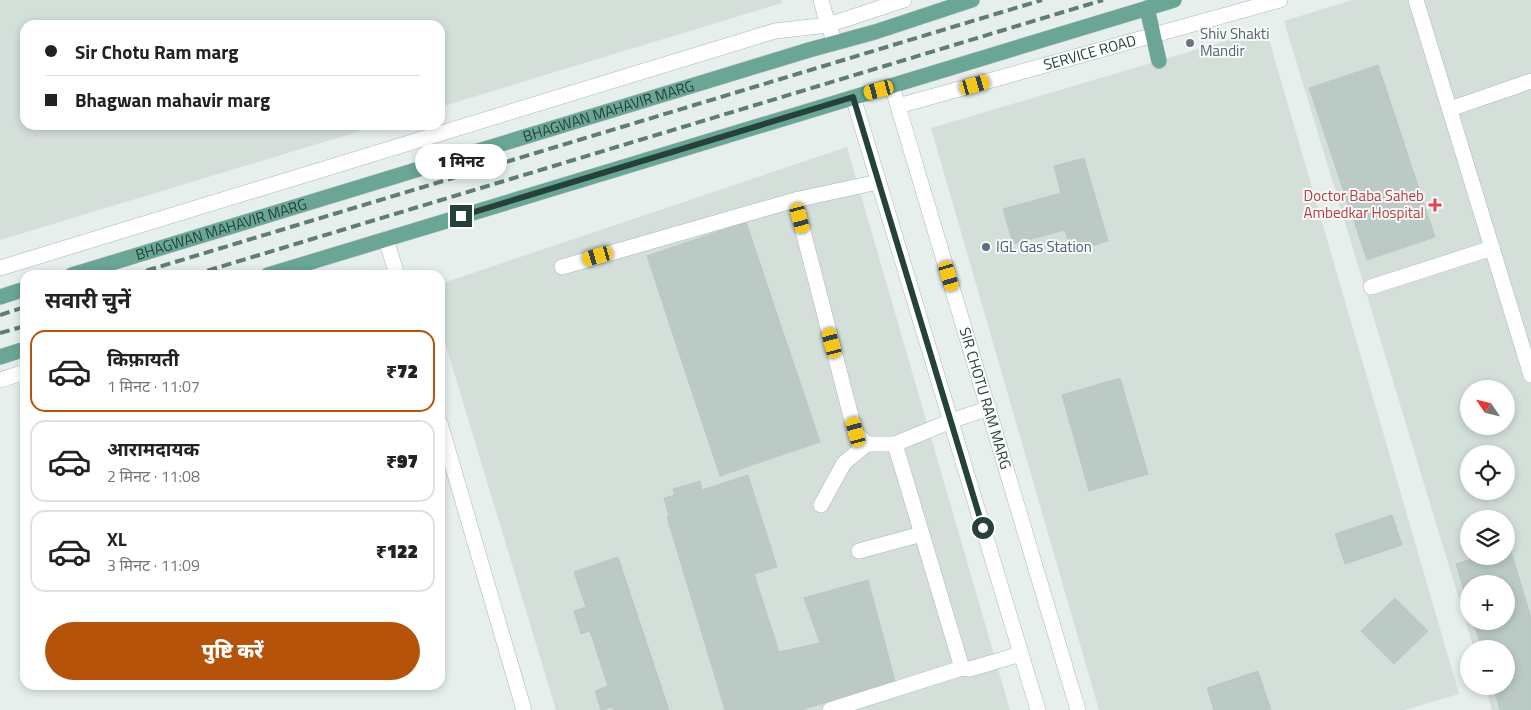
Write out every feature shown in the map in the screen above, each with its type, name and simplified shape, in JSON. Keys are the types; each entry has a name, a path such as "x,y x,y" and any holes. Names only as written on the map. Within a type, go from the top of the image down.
{"main road":[{"name":"BHAGWAN MAHAVIR MARG","path":"88,270 835,42 875,32 972,0"},
{"path":"284,270 1174,0"},
{"path":"1147,8 1159,61"},
{"path":"0,297 20,291"},
{"path":"0,357 20,351"}],"street":[{"path":"821,0 835,42"},
{"path":"0,268 775,31 828,25 874,5 904,0"},
{"name":"SERVICE ROAD","path":"898,106 1280,0"},
{"path":"1416,0 1531,375"},
{"path":"874,5 875,32"},
{"path":"1450,109 1531,81"},
{"name":"SIR CHOTU RAM MARG","path":"892,86 1078,710"},
{"path":"853,97 1038,710"},
{"path":"562,267 795,200 878,182"},
{"path":"795,200 856,432 867,444"},
{"path":"386,239 395,270"},
{"path":"1371,287 1492,248"},
{"path":"0,380 20,374"},
{"path":"821,505 844,463 867,444 895,444 989,408"},
{"path":"445,440 524,710"},
{"path":"895,444 962,668"},
{"path":"859,551 922,534"},
{"path":"830,710 962,668 970,669 1021,654"}],"shaded area":[{"path":"0,0 781,0 782,3 445,105 445,20 20,20 20,130 363,130 0,240"},
{"name":"Doctor Baba Saheb Ambedkar Hospital","path":"1352,0 1531,0 1531,710 1492,710 1488,695 1515,695 1515,640 1471,640 1468,630 1515,630 1515,575 1460,575 1460,603 1284,21"},
{"path":"1266,29 1459,694 1404,710 1099,710 931,128"},
{"path":"847,147 1010,710 556,710 445,343 445,282"}],"building":[{"path":"1378,65 1435,237 1367,260 1309,88"},
{"path":"1084,158 1108,241 1071,252 1065,230 1013,244 1003,209 1061,193 1054,166"},
{"path":"746,222 820,442 720,476 647,256"},
{"path":"1120,378 1148,474 1089,491 1062,395"},
{"path":"748,475 777,567 754,574 779,652 820,643 804,598 868,580 895,681 801,710 725,710 667,517 669,516 664,498 675,495 673,489 700,481 702,490"},
{"path":"1392,515 1402,545 1345,564 1335,534"},
{"path":"618,557 669,710 614,710 613,707 601,710 595,691 608,686 590,631 581,634 574,611 586,607 574,572"},
{"path":"1456,564 1515,565 1531,618 1531,710 1500,710 1496,695 1515,695 1515,640 1479,640 1476,630 1515,630 1515,575 1460,575 1460,577"},
{"path":"1395,598 1428,631 1394,664 1361,631"},
{"path":"1258,671 1271,710 1214,710 1207,688"}],"railway":[{"path":"149,270 1042,0"},
{"path":"210,270 1103,0"},
{"path":"0,315 20,309"},
{"path":"0,333 20,327"}],"place":[{"name":"Shiv Shakti Mandir","path":"1190,43"},
{"name":"Doctor Baba Saheb Ambedkar Hospital","path":"1435,205"},
{"name":"IGL Gas Station","path":"986,247"}],"route":[{"path":"461,216 853,97 983,528"}]}
